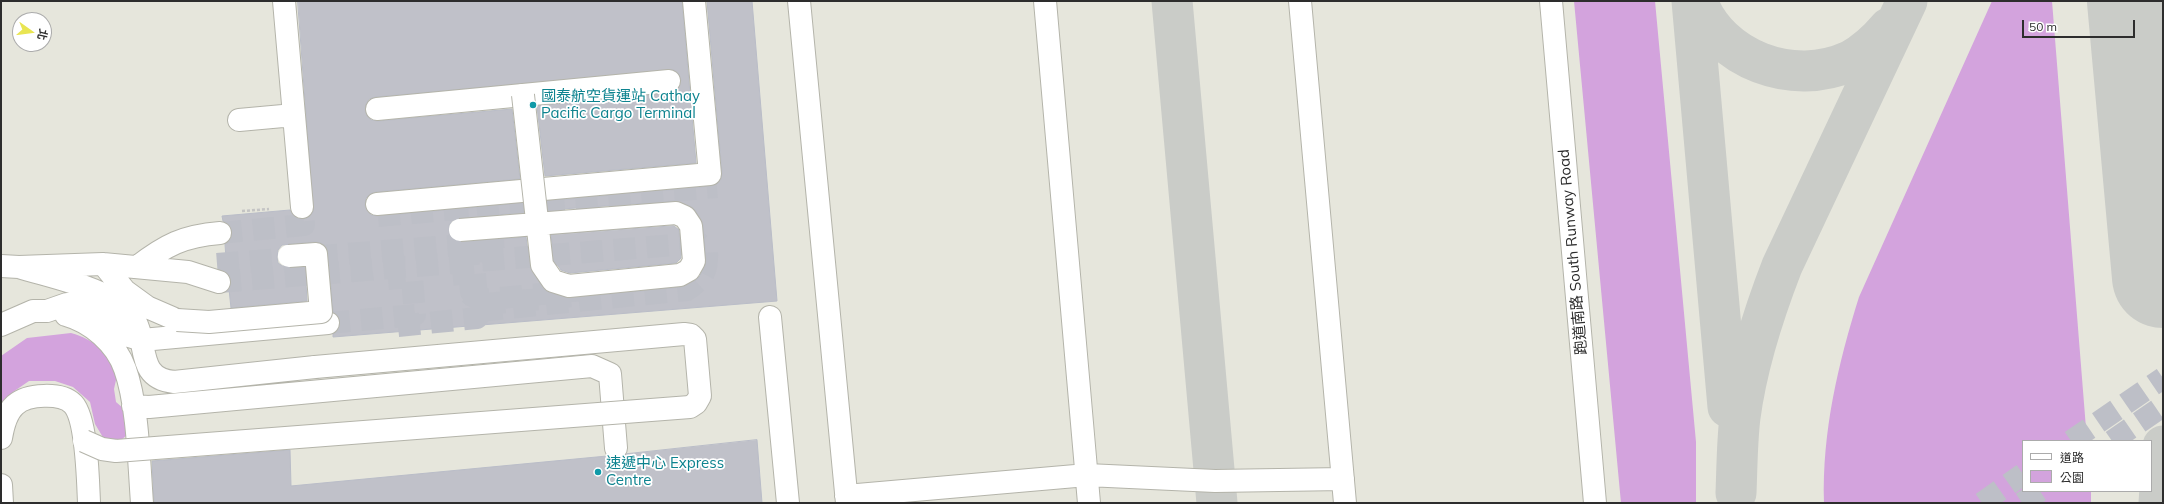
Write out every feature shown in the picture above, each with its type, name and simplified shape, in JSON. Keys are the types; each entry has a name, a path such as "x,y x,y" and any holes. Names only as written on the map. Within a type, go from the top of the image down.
{"lane":[{"path":"284,1 302,207"},
{"path":"376,204 710,174 694,1"},
{"path":"799,1 847,500 1087,475 1215,481 1343,479"},
{"path":"1045,1 1089,503"},
{"path":"1300,1 1345,503"},
{"name":"跑道南路 South Runway Road","path":"1551,1 1595,503"},
{"path":"377,109 669,81"},
{"path":"460,230 529,224 536,223 544,222 676,213 685,217 691,226 694,261 692,266 689,270 680,275 570,286 553,281 542,265 538,226 537,218 536,211 535,203 532,172 523,95"},
{"path":"239,120 294,115"},
{"path":"137,267 158,251 175,241 220,233"},
{"path":"1,325 33,312 47,310 67,304 86,307 108,319 126,335 142,340 181,328 209,322 321,312 316,254 289,256"},
{"path":"103,264 125,291 147,307 181,328 202,344 328,327 228,332 181,328"},
{"path":"10,266 103,264 188,272 218,273"},
{"path":"10,266 95,290 112,299 132,315 142,340 148,369 156,378 162,381 174,382 275,370 684,334 690,335 695,339 700,396 696,403 690,406 116,451 102,449 84,442"},
{"path":"47,310 83,321 100,333 112,347 125,367 133,406 142,503"},
{"path":"770,317 788,503"},
{"path":"133,406 149,407 319,390 592,366 610,374 616,448"},
{"path":"275,370 319,390"},
{"path":"1,438 3,422 16,404 32,397 53,395 73,404 82,421 90,503"},
{"path":"1,485 2,503"}],"path":[{"path":"242,212 269,209"}],"shaded area":[{"path":"1,1 2163,1 2163,503 1,503"}],"green space":[{"path":"1574,1 1655,1 1696,442 1696,503 1621,503"},
{"path":"1992,1 2052,1 2087,440 2022,440 2022,492 2091,492 2091,503 1824,503 1826,450 1833,398 1844,347 1859,297"},
{"path":"71,333 86,339 98,347 108,357 118,371 114,389 116,402 124,409 128,434 119,442 104,439 95,424 90,402 73,387 55,381 29,381 13,392 1,407 1,356 27,338"}],"building":[{"name":"國泰航空貨運站 Cathay Pacific Cargo Terminal","path":"298,1 682,1 696,163 545,176 537,106 671,93 677,91 681,80 679,74 674,70 376,97 369,99 366,104 367,116 371,120 378,121 512,109 520,179 376,192 370,194 366,198 365,206 371,215 378,216 523,203 524,212 453,220 449,225 450,237 454,241 461,242 526,237 530,267 543,288 549,293 570,298 681,287 695,281 700,276 706,260 703,225 695,210 690,206 675,201 548,210 547,201 711,186 717,184 721,179 722,173 707,1 752,1 777,301 333,337 333,334 339,329 340,322 338,316 333,312 328,253 326,247 321,243 315,242 282,245 278,250 277,257 278,263 284,267 305,267 307,301 231,308 229,289 231,280 227,273 225,244 231,238 232,232 230,225 223,221 222,216 290,210 296,218 303,219 309,217 313,212"},
{"path":"674,226 679,230 681,258 676,263 570,273 561,270 554,260 551,235"},
{"name":"速遞中心 Express Centre","path":"757,440 762,503 154,503 152,461 290,450 291,486 607,456 617,460 626,454"}],"taxiway":[{"path":"1172,1 1217,503"},
{"path":"1692,1 1728,407"},
{"path":"1697,1 1708,22 1722,39 1740,53 1760,63 1782,69 1805,71 1828,68 1850,61 1871,46 1889,28"},
{"path":"1736,493 1738,436 1743,397 1756,340 1768,303 1782,266 1907,1"},
{"path":"2159,503 2163,446"}],"runway":[{"path":"2138,1 2163,277"}],"tunnel":[{"path":"378,216 717,187"},
{"path":"456,197 465,289 472,296 480,300 583,290"},
{"path":"220,233 304,225 302,207"},
{"path":"490,233 466,235 471,292 478,302 485,304 595,294"},
{"path":"219,282 459,262 519,258 699,243 707,249 707,263 702,277 687,290 488,310 481,305 477,297 472,240 514,236"},
{"path":"217,264 475,244"},
{"path":"328,323 415,315 412,277 388,279"},
{"path":"398,326 477,318 483,310 482,295"},
{"path":"2072,440 2163,378"},
{"path":"2113,440 2163,406"},
{"path":"1982,503 2022,475"},
{"path":"2022,503 2038,492"}],"place":[{"name":"國泰航空貨運站 Cathay Pacific Cargo Terminal","path":"533,105"},
{"name":"速遞中心 Express Centre","path":"598,472"}]}
